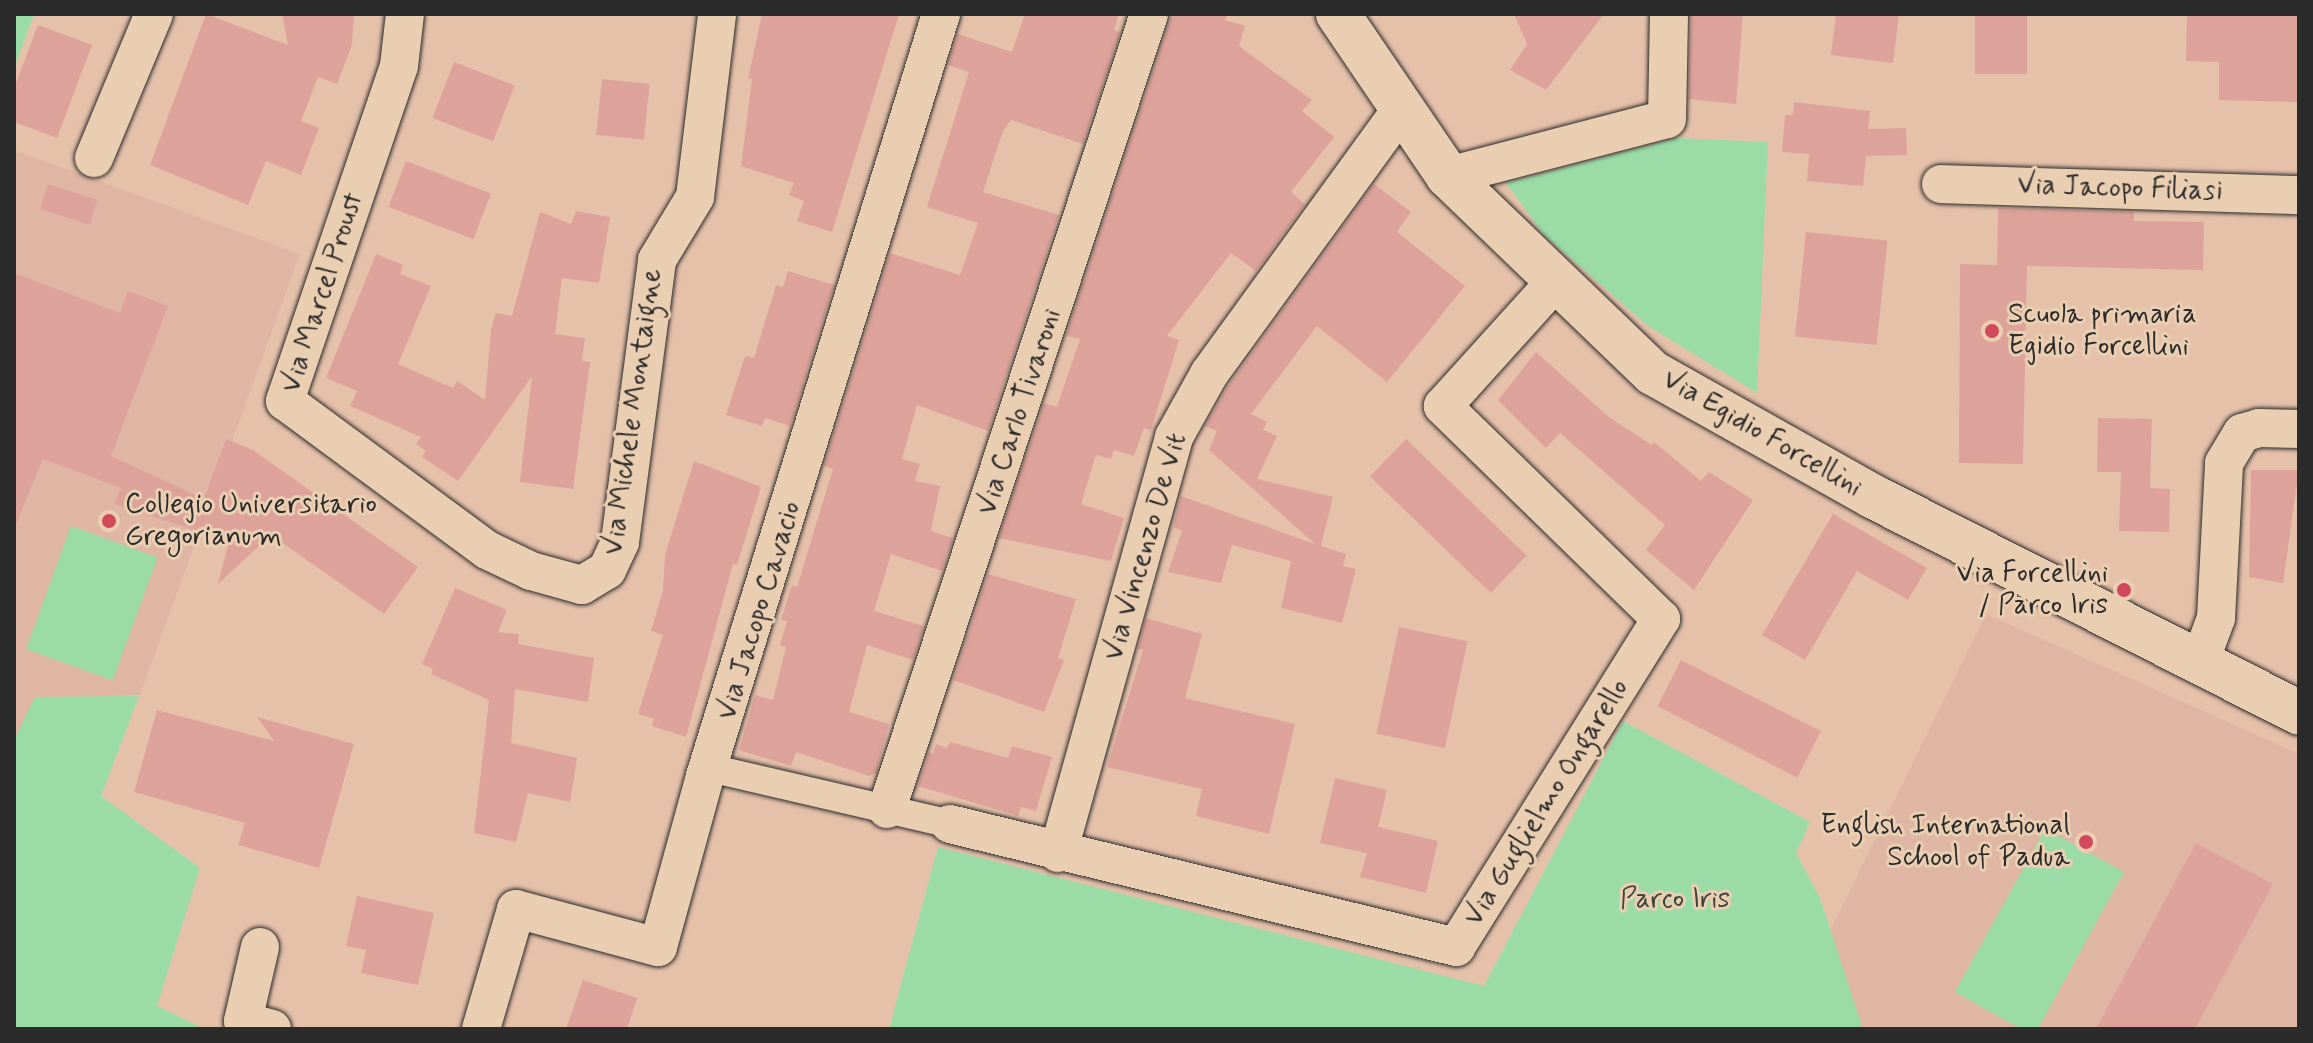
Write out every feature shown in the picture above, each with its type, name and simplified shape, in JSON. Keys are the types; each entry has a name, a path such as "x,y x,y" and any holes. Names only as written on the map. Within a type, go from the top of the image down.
{"street":[{"path":"94,158 154,14"},
{"name":"Via Marcel Proust","path":"405,14 399,66 285,401 487,550 566,583 582,585 599,578"},
{"name":"Via Michele Montaigne","path":"599,578 620,542 657,260 695,197 717,14"},
{"name":"Via Jacopo Cavacio","path":"481,1029 516,909 658,947 941,14"},
{"name":"Via Carlo Tivaroni","path":"887,809 1149,14"},
{"name":"Via Egidio Forcellini","path":"1338,14 1400,111 1448,176 1653,373 1872,496 2299,713"},
{"path":"1448,176 1667,119 1669,14"},
{"name":"Via Vincenzo De Vit","path":"1058,853 1174,437 1209,374 1400,111"},
{"name":"Via Jacopo Filiasi","path":"1941,184 2299,195"},
{"name":"Via Guglielmo Ongarello","path":"950,824 1058,853 1456,947 1661,619 1443,406 1557,280"},
{"path":"2199,664 2216,618 2224,463 2242,433 2259,428 2299,429"},
{"path":"710,768 950,824"},
{"path":"260,947 243,1021 272,1029"}],"shaded area":[{"name":"Collegio Universitario Gregorianum","path":"14,150 300,254 140,695 40,698 14,750"},
{"name":"English International School of Padua","path":"1986,614 2299,754 2299,1029 1863,1029 1830,931"}],"green space":[{"path":"14,14 34,14 14,69"},
{"path":"1677,138 1768,142 1757,393 1648,326 1544,235 1506,183"},
{"path":"71,526 157,557 113,681 26,649"},
{"path":"139,696 101,796 200,868 157,1006 204,1029 14,1029 14,740 35,697"},
{"name":"Parco Iris","path":"1623,721 1810,822 1796,853 1820,898 1863,1029 889,1029 938,847 1484,986"},
{"path":"2045,829 2124,872 2038,1029 2021,1029 1955,992"}],"building":[{"path":"206,14 288,45 282,14 354,14 352,45 337,84 318,77 301,121 319,128 301,175 266,161 248,205 150,165"},
{"path":"762,14 899,14 832,232 797,221 804,201 789,195 794,183 741,166 752,79 748,79"},
{"path":"1025,14 1119,14 1114,30 1120,32 1083,144 1011,120 1003,131 983,192 1059,215 988,431 917,405 902,459 920,464 915,481 940,486 931,531 953,538 942,571 891,554 874,611 924,626 913,660 867,645 849,712 889,724 876,773 869,776 796,752 791,766 739,750 755,695 773,700 786,647 780,645 787,621 781,620 792,585 797,587 833,469 824,466 890,253 960,275 978,223 927,207 969,72 948,65 958,34 1012,52"},
{"path":"1172,14 1228,14 1225,20 1245,26 1239,46 1312,100 1302,111 1334,137 1291,192 1305,204 1256,271 1231,253 1167,336 1179,340 1151,430 1144,428 1134,456 1114,450 1111,459 1096,455 1081,504 1124,518 1111,561 999,538 1044,403 1057,407 1080,339 1066,336"},
{"path":"1514,14 1604,14 1546,90 1510,70 1527,44"},
{"path":"1691,14 1743,14 1736,104 1689,99"},
{"path":"1836,14 1899,14 1893,63 1831,55"},
{"path":"1975,14 2027,14 2027,74 1975,74"},
{"path":"2187,14 2299,14 2299,102 2219,100 2219,62 2186,61"},
{"path":"38,25 92,45 57,138 14,122 14,88"},
{"path":"454,62 515,85 493,141 432,118"},
{"path":"602,79 650,84 644,140 596,135"},
{"path":"1794,102 1870,111 1868,129 1906,128 1907,155 1866,156 1863,186 1807,181 1809,154 1782,152 1785,115 1793,115"},
{"path":"406,161 491,194 473,239 388,207"},
{"path":"48,184 97,200 89,225 40,209"},
{"path":"1374,184 1411,212 1397,232 1465,286 1387,382 1317,326 1251,414 1267,422 1263,430 1277,436 1257,479 1333,497 1321,546 1346,554 1343,566 1356,569 1342,623 1281,608 1291,561 1232,545 1221,583 1168,572 1182,531 1173,527 1181,496 1315,544 1209,450 1217,431 1205,426 1228,386"},
{"name":"Scuola primaria Egidio Forcellini","path":"1998,208 2134,212 2134,221 2204,222 2203,270 2027,266 2023,464 1959,463 1960,264 1997,265"},
{"path":"576,211 610,217 599,283 562,278 555,334 585,338 582,361 590,362 573,489 520,482 532,376 458,481 422,457 426,451 416,444 421,437 350,406 357,391 326,378 376,254 403,265 400,274 431,286 398,364 453,388 457,381 485,400 491,329 496,313 512,316 540,212 571,224"},
{"path":"1806,232 1888,241 1877,345 1795,336"},
{"path":"788,271 834,285 790,426 765,418 762,426 726,415 745,356 754,358 776,285 783,287"},
{"path":"14,273 120,313 128,291 168,306 111,456 204,499 226,439 253,450 418,567 384,614 271,535 218,584 229,541 114,504 121,488 43,459 14,529"},
{"path":"1536,352 1610,418 1652,445 1654,442 1701,481 1709,472 1753,500 1694,590 1646,550 1665,525 1560,433 1546,448 1498,400"},
{"path":"2098,418 2152,419 2150,488 2170,489 2169,532 2119,531 2121,472 2097,472"},
{"path":"1406,439 1527,556 1491,593 1370,476"},
{"path":"694,461 761,487 737,565 733,564 686,737 652,726 654,719 638,714 663,635 651,631 663,590 665,555"},
{"path":"2251,470 2299,470 2283,583 2249,577"},
{"path":"1833,514 1927,568 1908,600 1857,571 1805,660 1762,635"},
{"path":"988,574 1076,599 1058,658 1064,660 1044,712 953,680"},
{"path":"455,588 507,610 498,632 519,634 518,644 594,658 588,702 515,689 511,743 577,758 570,802 528,793 516,842 474,833 489,700 431,674 433,669 422,664"},
{"path":"1146,618 1202,634 1185,698 1295,724 1269,834 1196,816 1202,789 1107,767 1143,650 1138,649"},
{"path":"1399,627 1467,642 1445,748 1376,734"},
{"path":"1681,660 1821,731 1797,778 1657,706"},
{"path":"157,710 274,741 257,717 354,744 319,868 238,845 245,823 134,792"},
{"path":"950,742 1008,758 1012,746 1052,757 1036,811 1021,807 1018,816 918,786 929,752 933,754 936,744 947,748"},
{"path":"1335,778 1387,790 1378,827 1438,841 1426,893 1360,877 1367,853 1320,843"},
{"path":"2196,843 2273,884 2195,1029 2096,1029"},
{"path":"357,896 434,913 418,985 361,973 366,950 346,946"},
{"path":"583,980 637,998 627,1029 566,1029"}],"place":[{"name":"Scuola primaria Egidio Forcellini","path":"1992,331"},
{"name":"Collegio Universitario Gregorianum","path":"109,521"},
{"name":"Via Forcellini / Parco Iris","path":"2124,590"},
{"name":"English International School of Padua","path":"2086,842"}]}
